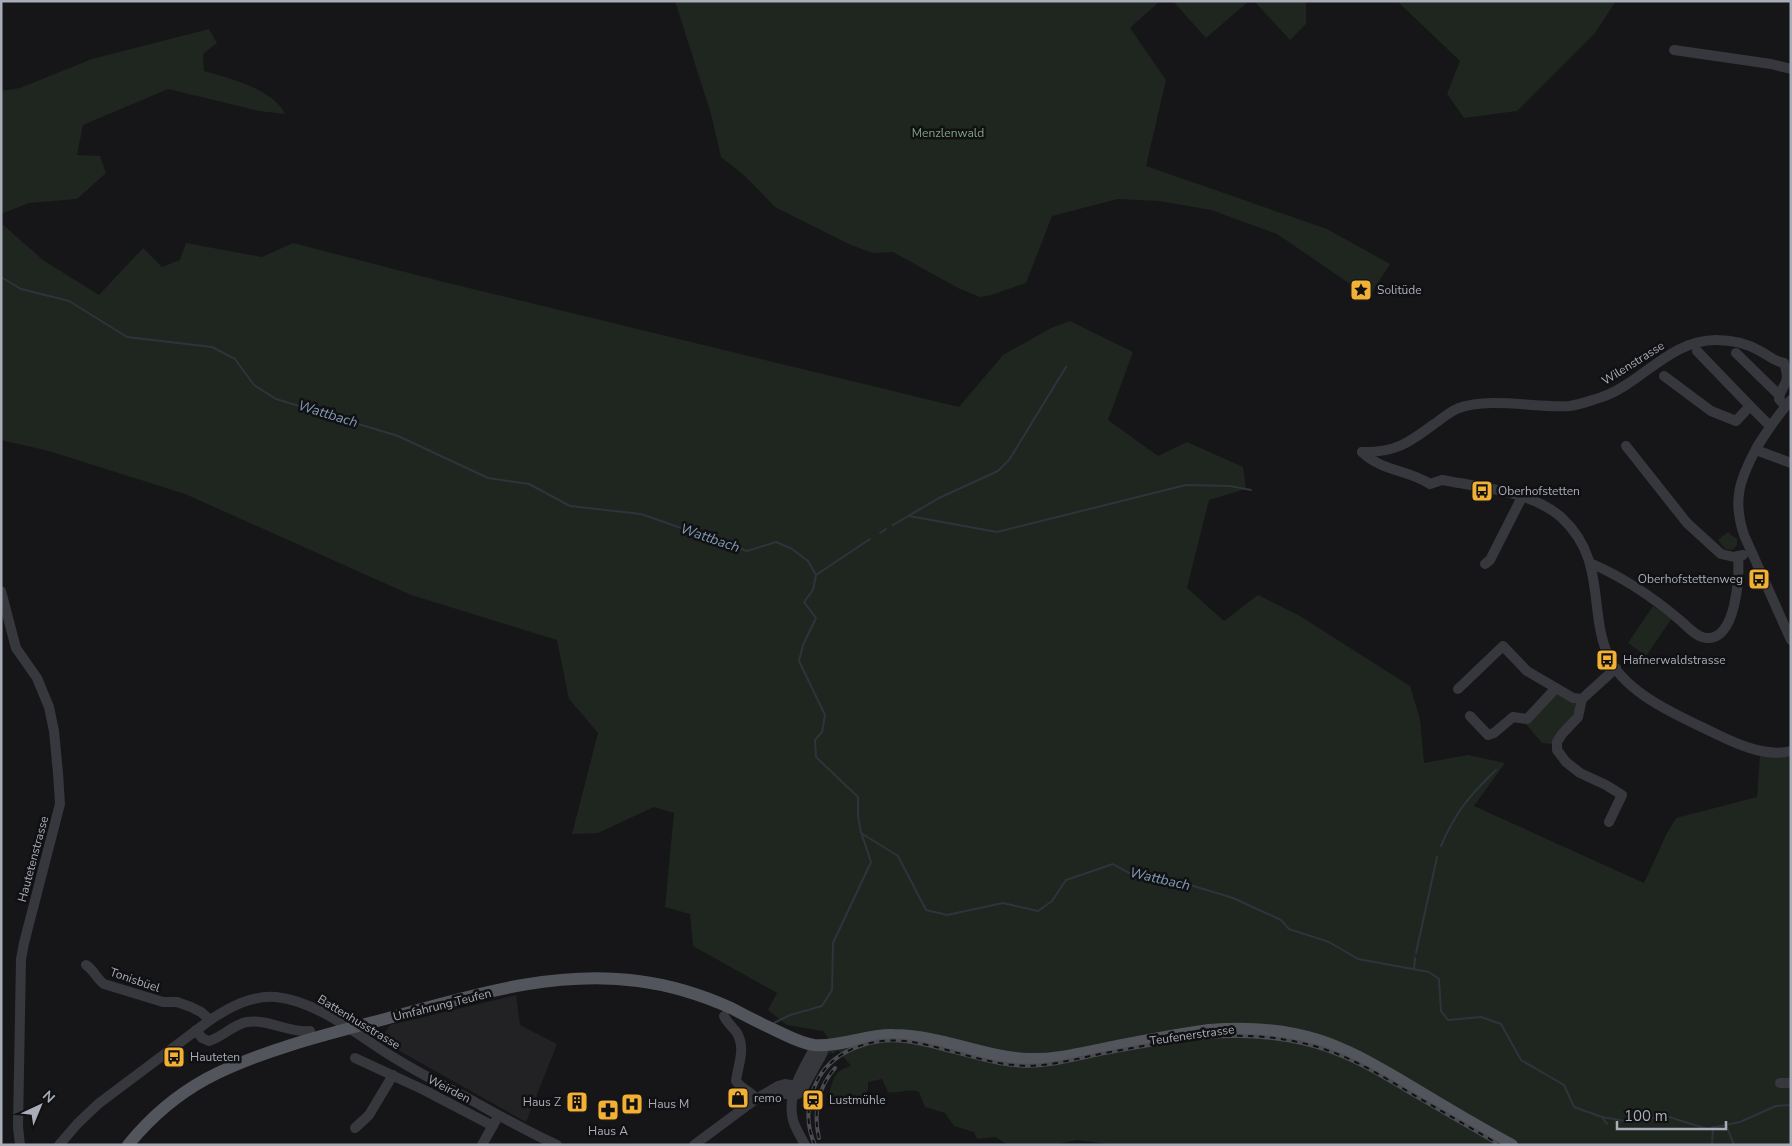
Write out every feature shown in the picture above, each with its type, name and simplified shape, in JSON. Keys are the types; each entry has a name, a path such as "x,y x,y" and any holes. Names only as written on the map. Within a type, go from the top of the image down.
{"main road":[{"name":"Umfahrung Teufen","path":"128,1145 174,1099 206,1079 229,1068 358,1026 507,988 553,980 588,978 638,981 680,990 729,1008 779,1032 820,1042"},
{"name":"Teufenerstrasse","path":"820,1042 874,1028 895,1027 919,1031 937,1040 1009,1057 1044,1059 1209,1030 1250,1028 1286,1033 1318,1040 1361,1058 1512,1145"}],"street":[{"path":"1674,50 1772,64 1791,69"},
{"name":"Wilenstrasse","path":"1522,497 1442,480 1430,484 1420,477 1386,468 1369,460 1362,452 1388,451 1405,446 1458,408 1470,405 1571,406 1602,397 1619,390 1684,347 1715,340 1751,347 1784,363 1790,374 1790,380 1779,395"},
{"path":"1697,351 1770,426"},
{"path":"1736,353 1779,395 1779,399 1788,403 1770,426 1756,450 1743,474 1739,491 1741,526 1750,551 1791,640"},
{"path":"1664,376 1711,411 1736,421 1750,406"},
{"path":"1626,446 1687,522 1721,554 1729,557 1738,556 1750,551"},
{"path":"1756,450 1791,463"},
{"path":"1485,564 1490,560 1522,497 1546,506 1562,518 1581,542 1590,563 1602,637 1610,660 1629,682 1655,702 1715,734 1766,752 1791,751"},
{"path":"1590,563 1659,602 1696,634 1704,638 1714,638 1722,632 1728,622 1735,602 1739,571 1738,556"},
{"name":"Hautetenstrasse","path":"1,591 16,648 37,678 51,714 60,804 21,959 18,1128 20,1145"},
{"path":"1458,688 1503,646 1527,671 1573,698 1582,699"},
{"path":"1609,822 1622,795 1580,772 1566,762 1557,750 1557,742 1578,717 1582,699 1616,668"},
{"path":"1470,716 1488,735 1494,733 1513,717 1526,718 1556,688"},
{"name":"Tonisbüel","path":"86,965 94,970 97,978 104,984 163,1002 177,1002 201,1012 210,1020"},
{"name":"Battenhusstrasse","path":"59,1145 98,1104 210,1020 242,1002 266,998 290,1000 309,1006 327,1015 409,1067 557,1145"},
{"path":"724,1016 737,1033 741,1042 742,1055 736,1081 739,1086 752,1092 756,1099"},
{"path":"196,1030 202,1038 209,1041 214,1040 238,1025 249,1022 272,1023 302,1032 310,1031"},
{"path":"805,1145 793,1121 791,1106 796,1091 820,1042"},
{"name":"Weirden","path":"355,1058 393,1075 493,1126"},
{"path":"355,1128 369,1115 393,1075"},
{"path":"1780,1083 1791,1083"},
{"path":"694,1145 756,1099 782,1084 790,1084 796,1091"},
{"path":"482,1145 498,1115"}],"shaded area":[{"path":"516,995 520,1025 557,1044 526,1122 380,1040 390,1025"}],"green space":[{"name":"Menzlenwald","path":"675,1 1160,1 1130,28 1166,80 1146,166 1327,229 1390,264 1369,297 1277,234 1211,210 1159,201 1118,199 1052,216 1026,283 980,297 960,289 893,252 873,253 851,245 775,207 746,177 721,157 711,114"},
{"path":"1173,1 1249,1 1206,38"},
{"path":"1254,1 1306,1 1306,24 1290,40"},
{"path":"1397,1 1616,1 1595,33 1517,111 1464,118 1447,94 1460,61"},
{"path":"209,29 217,43 203,54 204,71 261,91 279,105 285,114 259,111 168,89 83,125 77,155 100,156 106,173 77,199 29,203 1,214 1,91 20,88 92,59"},
{"path":"1,223 43,260 99,295 143,248 162,267 180,260 186,243 262,257 293,243 440,281 959,407 1003,355 1051,328 1070,321 1133,352 1108,420 1158,456 1187,442 1243,467 1246,489 1209,500 1187,588 1224,621 1258,595 1300,616 1410,686 1420,719 1424,763 1468,755 1505,763 1474,806 1644,883 1676,818 1757,797 1760,756 1791,757 1791,1145 1117,1145 1077,1140 1053,1145 1008,1145 995,1137 977,1139 974,1132 954,1126 945,1113 925,1107 919,1092 888,1092 882,1079 868,1082 868,1090 860,1099 836,1099 829,1093 834,1079 841,1070 851,1066 838,1050 833,1054 831,1052 817,1068 826,1053 836,1047 823,1031 787,1025 768,1010 777,993 693,946 690,914 665,907 674,813 654,807 598,833 572,834 598,733 569,699 557,640 411,595 185,494 49,451 1,440"},
{"path":"1728,532 1737,538 1737,545 1732,550 1725,549 1718,540"},
{"path":"1653,606 1672,618 1646,656 1628,643"},
{"path":"1556,694 1575,703 1577,712 1553,744 1542,743 1525,723"}],"waterway":[{"name":"Wattbach","path":"1,277 21,289 69,301 127,337 212,347 235,359 254,385 276,399 398,436 488,478 529,484 570,506 641,514 747,551 776,542 792,549 808,561 816,575 813,590 804,602 816,618 803,645 799,661 825,715 822,732 815,740 816,757 858,797 858,816 861,833 898,856 926,910 947,915 1003,903 1038,911 1052,901 1066,880 1113,864 1129,873 1164,877 1233,898 1281,920 1289,929 1329,942 1358,959 1429,972 1439,979 1441,1011 1448,1020 1481,1017 1501,1024 1521,1060 1564,1085 1574,1107 1602,1117 1630,1122 1666,1116 1707,1129 1740,1122 1776,1106 1791,1105"},
{"path":"893,525 939,498 998,471 1009,460 1066,367"},
{"path":"909,516 997,532 1186,485 1230,486 1251,490"},
{"path":"880,533 886,529"},
{"path":"816,575 870,539"},
{"path":"1441,846 1464,804 1496,770"},
{"path":"774,1023 790,1015 822,1006 832,990 833,943 871,862 862,835"},
{"path":"1416,953 1437,857"},
{"path":"1414,969 1415,958"},
{"name":"Wattbach","path":"1602,1117 1607,1124"},
{"path":"1726,1125 1734,1145"},
{"path":"1712,1145 1713,1127"}],"railway":[{"path":"815,1145 809,1120 811,1095 814,1087 826,1068 835,1059 859,1046 886,1041 912,1042 993,1062 1026,1066 1056,1063 1176,1041 1226,1036 1276,1038 1302,1043 1343,1056 1369,1069 1500,1145"},
{"path":"819,1138 817,1129 818,1101 824,1083 835,1068"}],"place":[{"name":"Solitüde","path":"1361,290"},
{"name":"Oberhofstetten","path":"1482,491"},
{"name":"Oberhofstettenweg","path":"1759,579"},
{"name":"Hafnerwaldstrasse","path":"1607,660"},
{"name":"Hauteten","path":"174,1057"},
{"name":"remo","path":"738,1098"},
{"name":"Lustmühle","path":"813,1100"},
{"name":"Haus Z","path":"577,1102"},
{"name":"Haus M","path":"632,1104"},
{"name":"Haus A","path":"608,1110"}]}
